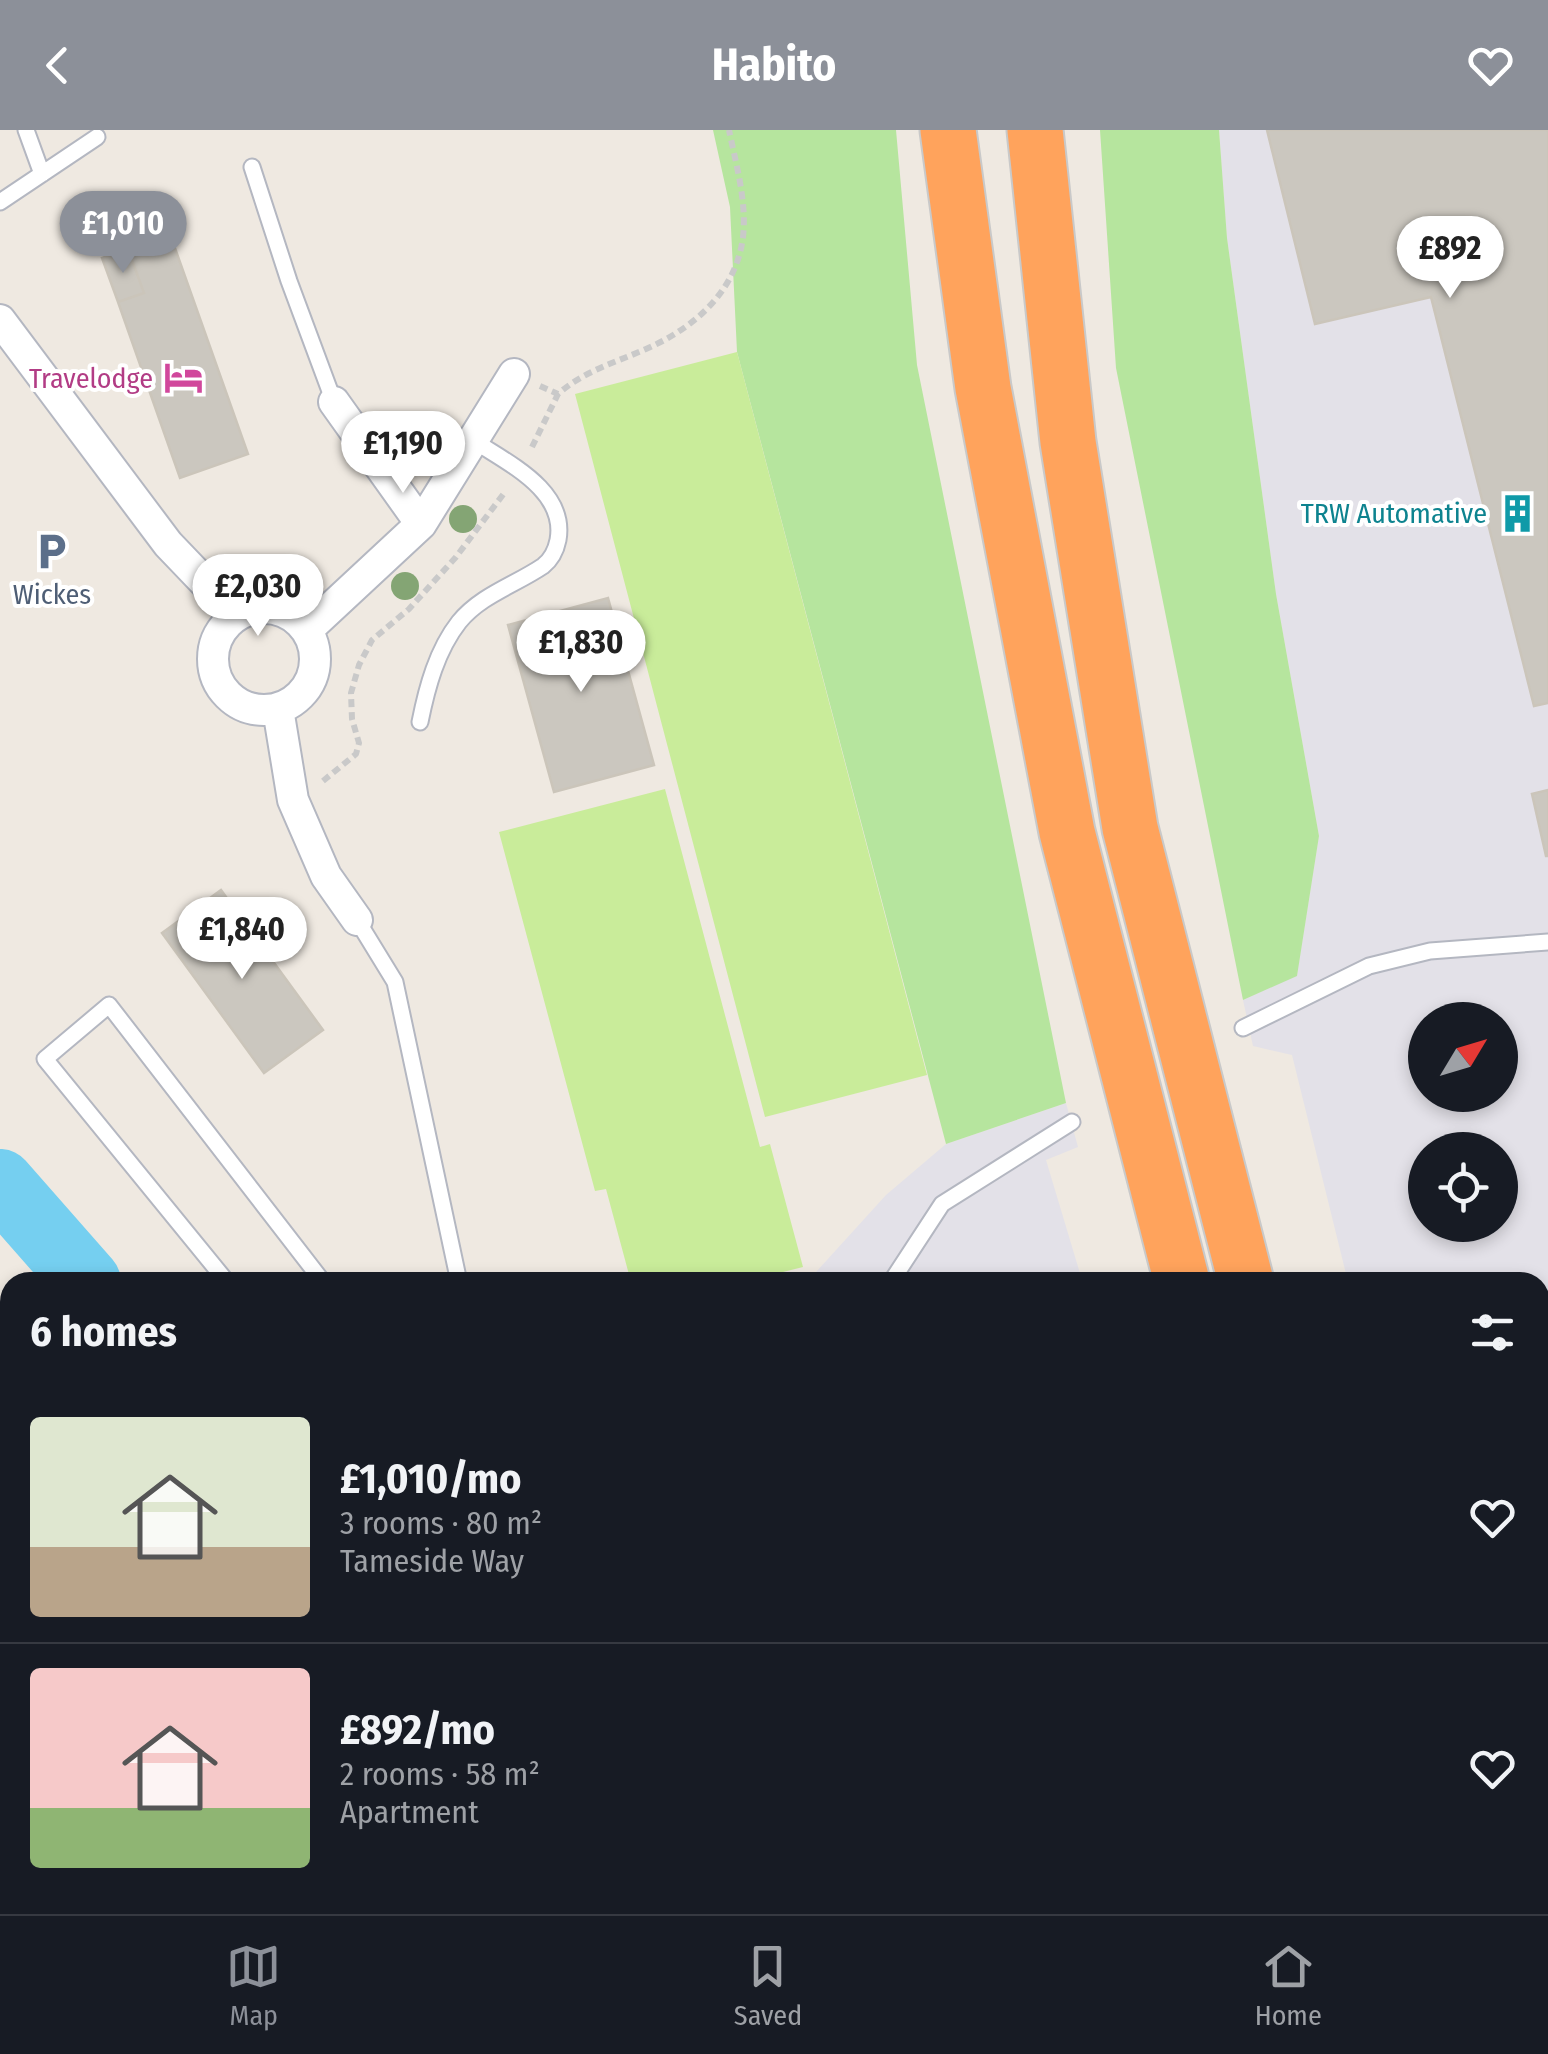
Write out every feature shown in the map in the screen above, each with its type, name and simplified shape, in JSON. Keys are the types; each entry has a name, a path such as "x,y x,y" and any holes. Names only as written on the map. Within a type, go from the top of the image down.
{"highway":[{"path":"948,130 984,388 1067,832 1179,1272"},
{"path":"1035,130 1068,442 1130,828 1243,1272"}],"street":[{"path":"0,320 168,544 236,615"},
{"path":"308,630 420,524 514,374"},
{"path":"334,402 420,524"},
{"path":"255,608 275,608 293,616 308,630 316,654 312,678 298,698 278,710 246,708 224,691 212,665 217,636 236,615 255,608"},
{"path":"278,710 293,800 326,876 357,920"}],"lane":[{"path":"26,130 42,174"},
{"path":"0,202 97,136"},
{"path":"252,166 334,402"},
{"path":"420,722 435,666 461,620 482,601 546,564 556,550 559,533 552,503 540,486 473,440"},
{"path":"357,920 396,982 457,1272"},
{"path":"1242,1028 1369,966 1430,951 1548,942"},
{"path":"219,1272 45,1059 109,1005 315,1272"},
{"path":"898,1272 942,1204 1072,1122"}],"path":[{"path":"293,800 342,768 356,754 359,743 352,719 351,693 358,665 372,640 408,609 456,557 520,472 558,394 574,380 681,330 716,303 734,268 743,238 742,195 729,130"},
{"path":"514,374 558,394"}],"shaded area":[{"path":"1219,130 1548,130 1548,1272 1346,1272 1292,1055 1253,1046 1243,1000 1297,975 1319,836 1276,594 1227,238"},
{"path":"1066,1103 1078,1147 1046,1160 1080,1272 816,1272 886,1195 946,1144"}],"green space":[{"path":"713,130 896,130 917,365 1066,1103 946,1144 737,352 730,207"},
{"path":"1100,130 1219,130 1227,238 1276,594 1319,836 1297,976 1243,1000 1116,368"},
{"path":"737,352 927,1075 765,1117 575,394"},
{"path":"665,789 760,1147 770,1144 803,1267 783,1272 628,1272 606,1189 595,1191 499,832"}],"building":[{"name":"TRW Automative","path":"1267,130 1548,130 1548,703 1534,706 1431,297 1315,324"},
{"name":"Travelodge","path":"170,234 248,454 180,478 118,302 144,293 128,249"},
{"path":"128,249 144,293 118,302 102,258"},
{"path":"608,598 654,765 554,792 508,625"},
{"path":"1548,790 1548,856 1546,856 1532,794"},
{"path":"221,890 323,1030 264,1073 162,933"}],"waterway":[{"path":"0,1183 78,1272"}],"place":[{"name":"Travelodge","path":"183,378"},
{"name":"TRW Automative","path":"1517,513"},
{"name":"Wickes","path":"52,551"}]}
